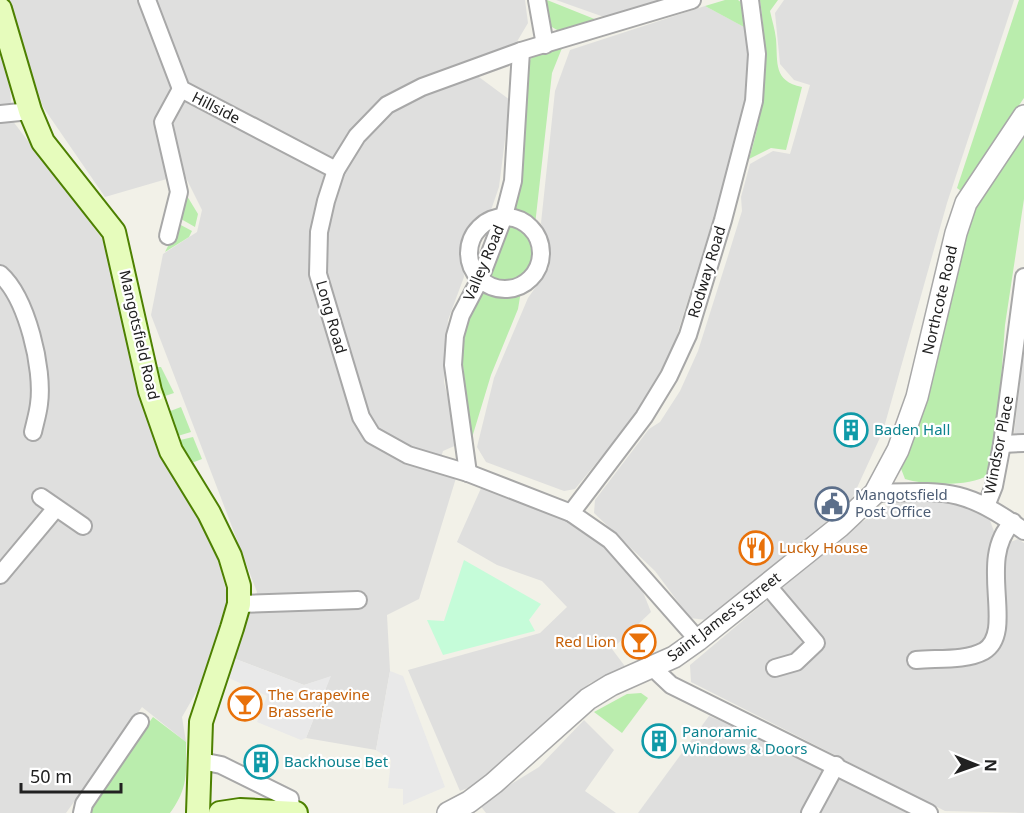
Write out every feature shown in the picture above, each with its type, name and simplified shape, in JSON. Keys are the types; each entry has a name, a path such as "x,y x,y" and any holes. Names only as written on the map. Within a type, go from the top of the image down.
{"main road":[{"name":"Mangotsfield Road","path":"0,9 30,111 43,141 58,164 114,232 150,392 171,451 209,513 230,556 239,586 239,604 201,722 198,813"},
{"path":"220,813 240,810 296,813"}],"street":[{"name":"Hillside","path":"147,0 181,89 336,170"},
{"path":"537,0 545,45"},
{"name":"Long Road","path":"692,0 521,51 422,87 387,105 357,136 336,170 319,232 318,274 361,417 372,435 408,455 468,473 571,513 610,540 698,640"},
{"name":"Rodway Road","path":"571,513 644,417 669,376 688,335 723,220 754,101 757,54 750,0"},
{"name":"Valley Road","path":"468,473 453,365 455,336 461,315 480,279 504,216 513,181 521,51"},
{"path":"168,236 179,192 163,122 181,89"},
{"path":"0,114 30,111"},
{"name":"Northcote Road","path":"875,493 898,450 917,397 956,233 966,202 1024,116"},
{"path":"480,279 497,289 512,289 524,285 534,276 541,263 542,249 537,234 526,223 504,216"},
{"path":"0,274 19,298 31,330 40,402 33,432"},
{"name":"Windsor Place","path":"986,506 994,486 1002,444 1024,277"},
{"path":"1002,444 1024,443"},
{"path":"875,493 942,491 961,495 986,506 1018,527"},
{"name":"Saint James's Street","path":"448,813 473,808 588,699 610,685 653,668 698,640 838,527 875,493"},
{"path":"41,497 83,526"},
{"path":"0,575 56,508"},
{"path":"916,660 971,656 986,650 994,640 998,607 995,554 1003,531 1018,527"},
{"path":"767,585 816,643 796,662 775,668"},
{"path":"239,604 358,600"},
{"path":"653,668 671,685 929,813"},
{"path":"82,813 84,804 140,723"},
{"path":"201,761 221,765 290,799 292,813"},
{"path":"810,813 836,765"}],"shaded area":[{"path":"8,0 525,0 528,23 515,45 460,63 510,100 499,187 491,210 468,232 462,249 464,277 448,320 444,382 459,444 443,451 436,473 456,478 419,599 387,615 390,671 376,750 306,738 330,677 304,685 233,658 257,592 151,315 163,254 197,232 202,210 184,174 105,197 43,107"},
{"path":"556,0 660,0 604,17"},
{"path":"784,0 1014,0 947,203 883,431 850,503 706,620 690,618 655,571 594,513 595,500 649,429 660,422 680,391 698,351 742,211 741,197 750,164 773,151 790,154 810,85 794,80 780,64 775,13"},
{"path":"705,6 748,29 748,86 724,185 672,351 634,417 575,489 564,491 486,462 477,447 494,378 528,298 549,268 550,250 541,223 555,91 570,50"},
{"path":"0,46 10,84 12,120 104,241 140,392 158,452 197,504 220,567 231,608 217,656 182,717 186,742 142,707 66,813 0,813"},
{"path":"1024,345 1024,434 1014,434"},
{"path":"482,486 580,525 611,552 641,587 651,612 612,649 627,669 590,683 478,784 460,791 408,670 540,633 567,607 542,581 497,565 457,542"},
{"path":"943,498 988,515 995,534 1003,545 1018,539 1024,543 1024,813 945,811 691,682 690,665 854,527 894,502"},
{"path":"233,658 304,685 331,676 306,738 301,740 257,722 267,696 225,676"},
{"path":"390,671 403,676 445,787 403,805 403,789 388,788 391,760 376,750"},
{"path":"709,716 751,733 907,813 638,813"},
{"path":"584,720 614,750 585,791 616,813 486,813 479,804 539,767"}],"green space":[{"path":"545,0 597,20 559,31 550,26"},
{"path":"725,0 738,0 742,3 744,27 705,6"},
{"path":"760,0 778,0 770,11 776,36 777,63 786,80 802,87 786,150 771,148 749,159 759,120 764,80 763,20"},
{"path":"1019,0 1024,0 1024,98 961,191 957,188"},
{"path":"562,48 552,73 535,225 535,264 523,279 518,309 491,375 471,441 462,356 465,334 473,304 501,239 528,64 532,57"},
{"path":"1024,129 1024,199 1005,325 997,435 988,475 971,482 947,484 905,479 900,466 963,229 985,182"},
{"path":"184,191 198,214 195,227 181,219"},
{"path":"179,224 192,231 189,237 165,252"},
{"path":"157,367 161,367 174,393 162,397"},
{"path":"181,407 191,432 171,438 165,413"},
{"path":"193,437 202,459 189,464 176,441"},
{"path":"464,560 541,604 529,620 535,631 443,655 427,620 444,621"},
{"path":"641,693 648,698 622,733 594,712 627,694"},
{"path":"153,717 186,742 185,779 176,804 170,813 90,813 88,808"}],"place":[{"name":"Baden Hall","path":"851,430"},
{"name":"Mangotsfield Post Office","path":"832,504"},
{"name":"Lucky House","path":"756,548"},
{"name":"Red Lion","path":"639,642"},
{"name":"The Grapevine Brasserie","path":"245,704"},
{"name":"Panoramic Windows & Doors","path":"659,741"},
{"name":"Backhouse Bet","path":"261,762"}]}
